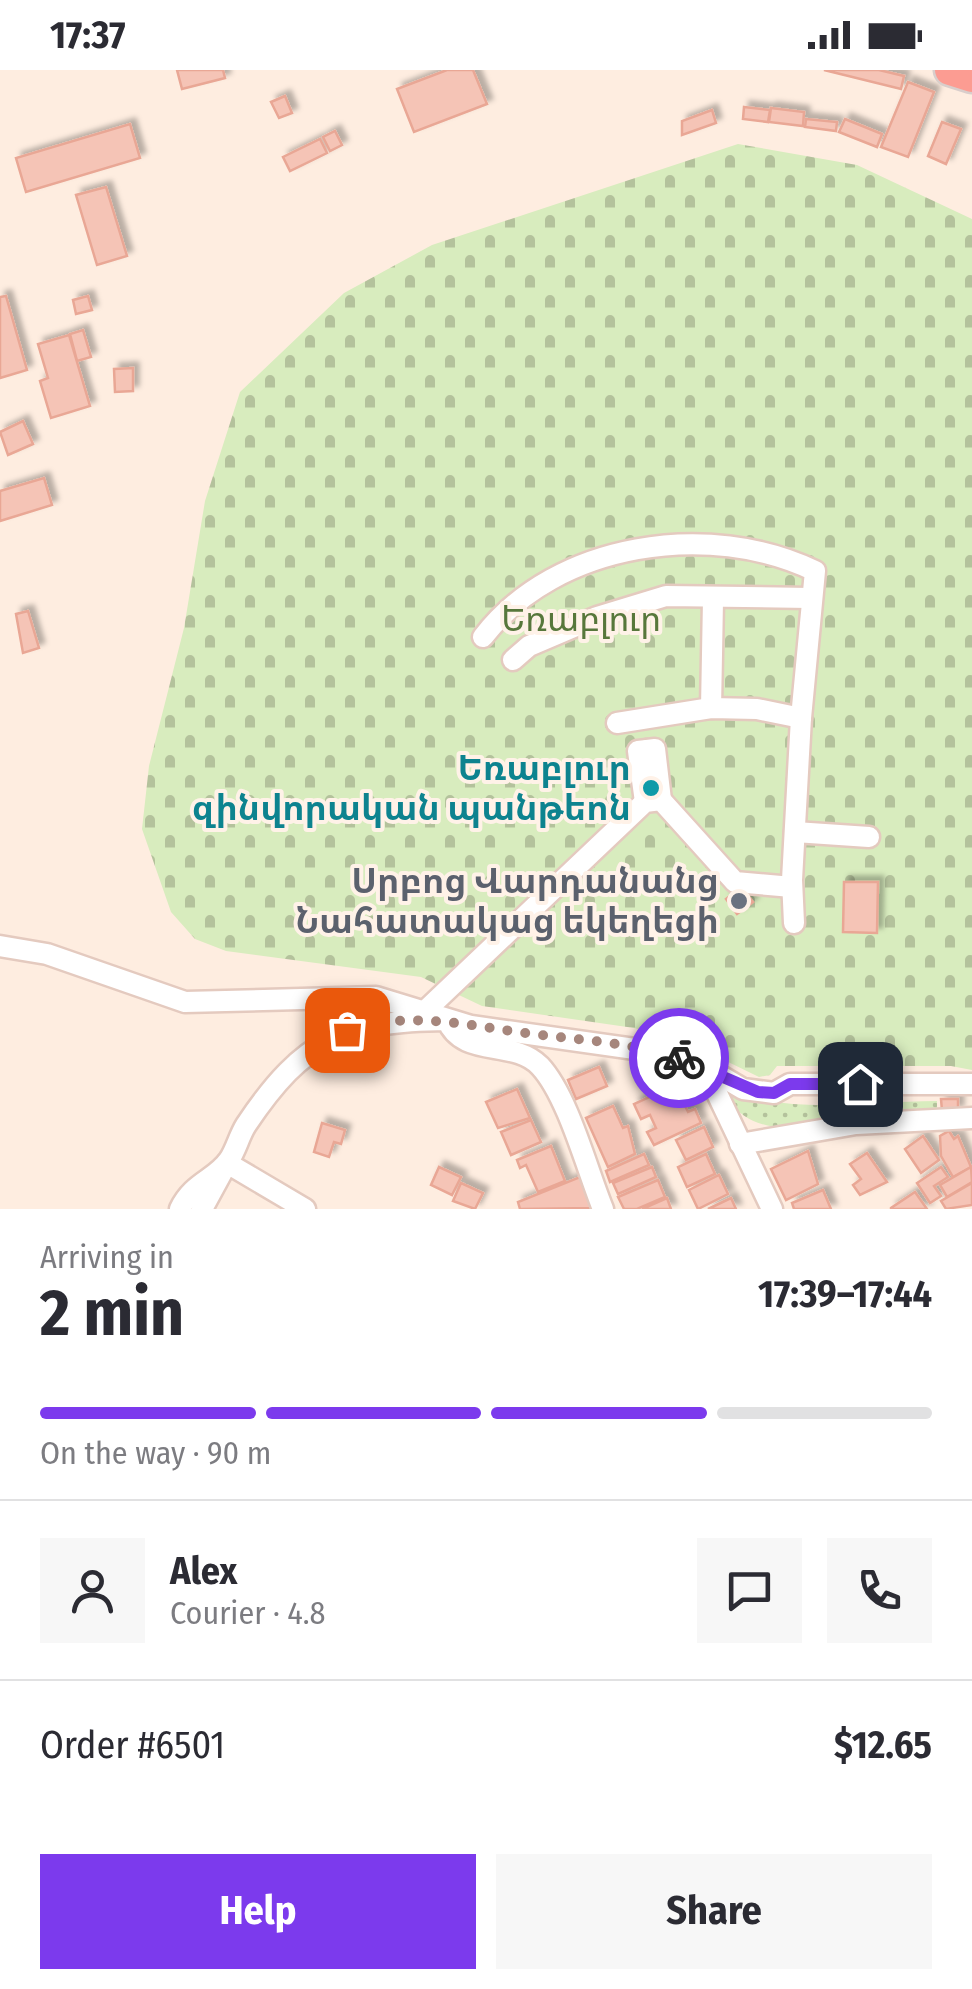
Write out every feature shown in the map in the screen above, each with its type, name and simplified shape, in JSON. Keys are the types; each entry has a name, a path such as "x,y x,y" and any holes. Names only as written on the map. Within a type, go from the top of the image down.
{"highway":[{"path":"950,70 972,78"}],"street":[{"path":"483,637 496,620 550,579 622,553 703,545 787,558 815,571 801,718 792,887 794,922"},
{"path":"514,660 546,639 666,596 712,600 760,595 810,598"},
{"path":"711,708 712,600"},
{"path":"617,724 711,708 757,709 801,718"},
{"path":"642,721 647,750 638,752 653,801 735,882 792,887"},
{"path":"424,1011 653,801"},
{"path":"795,832 870,838"},
{"path":"0,946 48,954 185,1002 376,997 447,1020 453,1034 466,1042 512,1049 541,1067 554,1089 602,1209"},
{"path":"202,1209 245,1127 284,1078 320,1043 376,1023 447,1020 639,1047 704,1066 742,1088 774,1093 790,1084 972,1084"},
{"path":"704,1066 772,1209"},
{"path":"740,1144 856,1124 972,1118"},
{"path":"180,1209 197,1184 227,1163"},
{"path":"227,1163 305,1209"}],"green space":[{"name":"Եռաբլուր","path":"738,144 857,165 972,219 972,1070 951,1066 777,1066 770,1075 759,1077 685,1041 634,1028 482,1006 421,977 226,951 195,939 171,912 142,829 149,766 184,628 205,501 240,392 344,293 432,245"},
{"path":"733,1092 808,1105 937,1101 937,1112 787,1129 745,1117 726,1097"}],"building":[{"path":"177,70 223,70 225,78 182,89"},
{"path":"447,70 473,70 487,104 414,132 397,89"},
{"path":"824,70 879,70 904,76 901,89"},
{"path":"908,82 934,92 908,157 881,147"},
{"path":"285,96 292,113 279,118 271,102"},
{"path":"744,107 770,110 768,122 743,119"},
{"path":"771,108 804,112 803,126 769,122"},
{"path":"712,110 716,123 682,135 682,121"},
{"path":"806,119 837,122 836,131 805,127"},
{"path":"845,119 882,134 877,147 839,132"},
{"path":"942,122 961,129 946,164 928,156"},
{"path":"130,124 140,158 26,192 16,158"},
{"path":"335,131 342,145 330,151 323,137"},
{"path":"320,139 327,153 290,171 283,157"},
{"path":"106,187 127,256 97,265 76,195"},
{"path":"6,296 27,370 0,378 0,297"},
{"path":"88,296 92,310 76,314 73,300"},
{"path":"83,330 91,357 77,361 70,334"},
{"path":"69,335 90,406 51,418 40,381 48,378 38,344"},
{"path":"133,368 133,391 115,392 114,369"},
{"path":"23,421 33,444 8,455 0,432"},
{"path":"44,478 52,505 0,521 0,491"},
{"path":"28,611 39,648 23,653 16,614"},
{"path":"844,882 878,882 877,933 843,932"},
{"name":"Սրբոց Վարդանանց Նահատակաց եկեղեցի","path":"741,887 753,902 737,914 726,899"},
{"path":"599,1067 607,1086 576,1099 568,1080"},
{"path":"675,1085 688,1112 695,1109 701,1123 654,1145 647,1132 656,1128 650,1115 641,1119 634,1104"},
{"path":"517,1089 530,1118 498,1128 486,1102"},
{"path":"941,1099 958,1099 958,1111 942,1111"},
{"path":"613,1106 623,1128 628,1126 635,1154 608,1167 586,1118"},
{"path":"531,1120 541,1142 511,1155 501,1132"},
{"path":"322,1123 345,1130 341,1144 334,1142 329,1157 314,1152"},
{"path":"704,1127 713,1147 686,1160 676,1140"},
{"path":"949,1131 954,1139 958,1136 971,1167 953,1177 941,1156 940,1136"},
{"path":"923,1136 939,1160 921,1173 905,1149"},
{"path":"551,1146 565,1181 538,1192 526,1165 520,1168 517,1160"},
{"path":"808,1151 818,1184 786,1200 771,1169"},
{"path":"867,1153 887,1182 860,1195 853,1185 861,1179 850,1164"},
{"path":"644,1154 649,1165 610,1182 606,1171"},
{"path":"706,1154 715,1174 687,1187 678,1167"},
{"path":"439,1167 461,1177 452,1195 431,1185"},
{"path":"652,1167 656,1177 618,1194 613,1183"},
{"path":"941,1167 948,1177 934,1186 941,1196 930,1203 917,1183"},
{"path":"971,1167 972,1182 947,1197 940,1185"},
{"path":"719,1175 728,1194 698,1209 689,1190"},
{"path":"580,1177 593,1208 520,1209 518,1202"},
{"path":"658,1180 665,1197 637,1209 624,1209 618,1197"},
{"path":"461,1183 483,1193 475,1209 453,1201"},
{"path":"972,1183 972,1205 946,1209 941,1201"},
{"path":"823,1190 831,1209 794,1209 792,1203"},
{"path":"915,1192 927,1209 891,1209 891,1208"},
{"path":"667,1198 671,1209 642,1209"},
{"path":"731,1198 736,1209 708,1209"}],"way so far":[{"path":"347,1030 390,1020 447,1020 639,1047 679,1058"}],"place":[{"name":"Եռաբլուր զինվորական պանթեոն","path":"651,788"},
{"name":"Սրբոց Վարդանանց Նահատակաց եկեղեցի","path":"739,901"}],"route":[{"path":"679,1058 758,1092 774,1093 790,1084 860,1084"}]}
